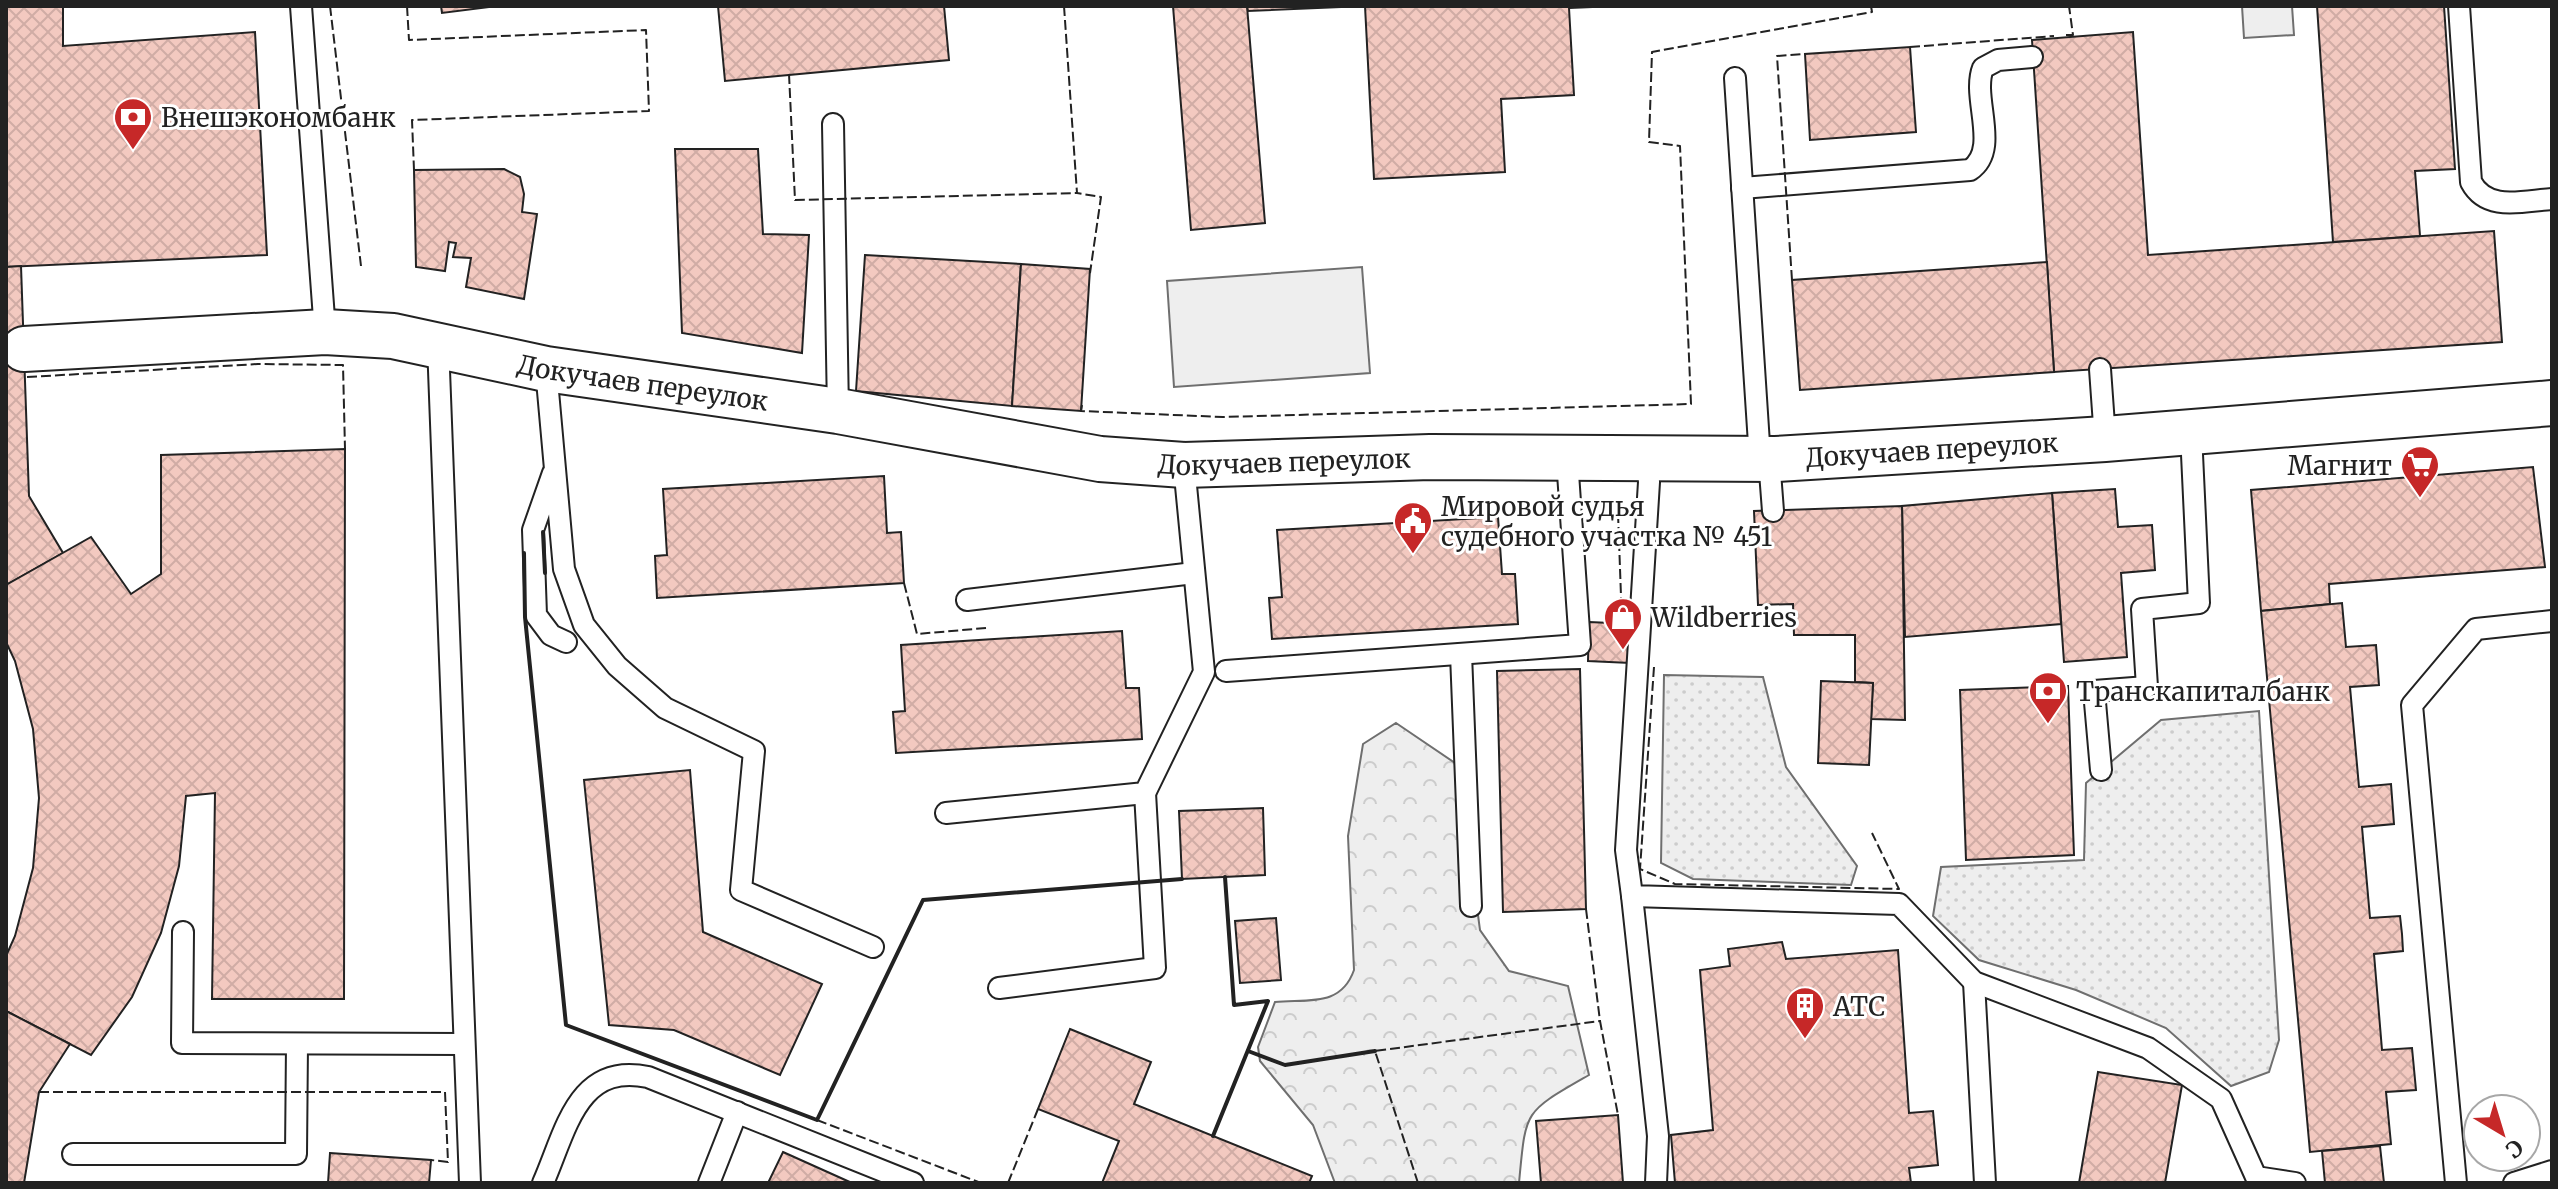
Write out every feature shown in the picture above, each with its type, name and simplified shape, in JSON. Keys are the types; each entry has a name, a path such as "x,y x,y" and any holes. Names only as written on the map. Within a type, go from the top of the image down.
{"street":[{"name":"Докучаев переулок","path":"24,349 325,332 393,336 546,369 838,411 1100,459 1184,465 1430,457 1765,459 2191,433 2552,403"}],"lane":[{"path":"301,6 325,332"},
{"path":"2459,6 2471,182 2477,194 2497,203 2552,199"},
{"path":"1742,188 1970,170 1978,164 1984,148 1980,85 1983,68 1998,60 2032,57"},
{"path":"1735,78 1765,459 1773,511"},
{"path":"833,124 838,411"},
{"path":"438,344 470,1183"},
{"path":"546,369 564,569 584,625 617,666 665,708 754,751 741,890 873,947"},
{"path":"2100,369 2105,439"},
{"path":"2101,770 2094,691 2147,687 2142,609 2199,603 2191,433"},
{"path":"1226,671 1580,645 1567,459"},
{"path":"1647,460 1649,482 1626,850 1658,1136 1656,1183"},
{"path":"555,465 533,530 536,615 551,635 566,642"},
{"path":"999,988 1155,968 1145,793 1204,672 1184,465"},
{"path":"967,600 1194,573"},
{"path":"2456,1183 2412,705 2476,629 2552,621"},
{"path":"1461,654 1471,906"},
{"path":"946,813 1145,793"},
{"path":"1632,896 1899,904 1974,982 2148,1048 2221,1099 2252,1180 2295,1183"},
{"path":"183,932 182,1043 464,1044"},
{"path":"1974,982 1985,1183"},
{"path":"73,1154 296,1154 297,1044"},
{"path":"543,1183 578,1102 591,1086 609,1076 628,1073 648,1077 913,1183"},
{"path":"709,1183 737,1112"},
{"path":"2514,1183 2552,1171"}],"green space":[{"path":"2242,6 2292,6 2294,35 2244,38"},
{"path":"1362,267 1370,373 1174,387 1167,281"},
{"path":"1664,675 1763,677 1786,767 1857,866 1851,885 1693,879 1661,863"},
{"path":"2259,711 2279,1040 2269,1072 2231,1086 2166,1028 2076,990 1979,960 1933,916 1941,867 2084,860 2086,783 2161,720"},
{"path":"1396,723 1458,765 1480,930 1509,971 1568,986 1589,1075 1551,1098 1532,1116 1524,1140 1519,1183 1335,1183 1313,1125 1260,1061 1258,1047 1275,1002 1332,996 1348,982 1354,970 1348,836 1363,744"}],"building":[{"name":"Внешэкономбанк","path":"6,6 63,6 63,46 255,32 267,255 6,267"},
{"path":"441,6 497,6 442,13"},
{"path":"718,6 944,6 949,60 725,81"},
{"path":"1173,6 1247,6 1265,223 1191,230"},
{"path":"1247,6 1365,6 1248,11"},
{"path":"1365,6 1616,6 1569,8 1574,95 1501,99 1505,172 1374,179"},
{"path":"2317,6 2444,6 2455,169 2415,171 2420,236 2333,242"},
{"path":"2133,32 2148,255 2494,231 2502,342 2054,372 2032,40"},
{"path":"1910,47 1916,132 1810,140 1805,54"},
{"path":"675,149 758,149 763,234 809,235 802,353 682,333"},
{"path":"504,169 520,177 524,194 522,212 537,214 524,299 466,287 471,258 453,257 456,243 449,242 445,271 416,267 414,170"},
{"path":"865,255 1021,264 1012,406 856,391"},
{"path":"2047,262 2054,372 1800,390 1792,280"},
{"path":"1021,264 1090,269 1081,411 1012,406"},
{"path":"21,266 29,496 63,553 6,585 6,267"},
{"path":"345,449 344,999 212,999 215,793 186,796 179,866 161,933 132,997 91,1055 6,1011 6,956 15,936 33,868 39,798 33,729 15,661 6,642 6,585 91,537 131,594 161,574 161,455"},
{"path":"2533,467 2545,567 2329,584 2330,604 2261,611 2251,490"},
{"path":"884,476 887,533 901,532 904,583 657,598 655,556 667,555 663,489"},
{"path":"2115,489 2118,527 2152,525 2155,570 2121,573 2127,657 2064,662 2052,493"},
{"path":"2052,493 2061,624 1905,637 1902,506"},
{"path":"1902,506 1905,720 1871,719 1873,683 1855,682 1855,635 1794,635 1793,604 1758,605 1754,511"},
{"path":"1498,517 1502,574 1515,574 1518,624 1272,639 1269,598 1282,597 1277,530"},
{"path":"2342,603 2346,647 2376,645 2379,685 2350,687 2359,787 2391,784 2394,824 2362,827 2370,918 2400,916 2402,934 2403,951 2374,954 2382,1050 2412,1048 2416,1090 2386,1092 2391,1144 2310,1152 2261,611"},
{"path":"1589,622 1632,624 1630,663 1588,661"},
{"path":"1122,631 1126,688 1139,688 1142,739 896,753 893,712 905,711 901,645"},
{"path":"1580,669 1586,909 1503,912 1497,671"},
{"path":"1821,681 1873,683 1869,765 1818,763"},
{"path":"2068,686 2074,855 1966,860 1960,690"},
{"path":"690,770 703,932 822,984 780,1075 674,1030 609,1025 584,780"},
{"path":"1263,808 1265,875 1182,879 1179,811"},
{"path":"1276,918 1281,980 1240,983 1235,921"},
{"name":"АТС","path":"1782,942 1786,959 1898,950 1909,1113 1933,1111 1938,1165 1909,1168 1911,1183 1675,1183 1671,1135 1713,1130 1700,970 1730,966 1728,949"},
{"path":"6,1011 70,1044 39,1092 24,1183 6,1183"},
{"path":"1070,1029 1151,1062 1134,1104 1312,1176 1309,1183 1102,1183 1119,1141 1038,1109"},
{"path":"2098,1072 2182,1085 2165,1183 2079,1183"},
{"path":"1618,1115 1623,1183 1541,1183 1536,1121"},
{"path":"2380,1146 2384,1183 2325,1183 2322,1151"},
{"path":"783,1152 852,1183 768,1183"},
{"path":"330,1153 431,1160 429,1183 328,1183"}],"fence":[{"path":"330,6 361,266"},
{"path":"407,6 409,40 646,30 649,111 412,120 414,170"},
{"path":"1064,6 1077,193 1101,197 1090,273"},
{"path":"1082,405 1081,411 1223,417 1691,404 1680,146 1649,142 1652,52 1872,12 1871,6"},
{"path":"2066,35 2073,35 2069,6"},
{"path":"1910,47 2054,36"},
{"path":"1792,280 1777,56 1805,54"},
{"path":"789,74 795,200 1077,193"},
{"path":"27,377 258,364 343,365 345,449"},
{"path":"1576,514 1618,513 1622,624"},
{"path":"904,583 917,634 986,628"},
{"path":"1654,667 1640,869 1675,884 1899,889 1872,833"},
{"path":"1586,909 1600,1021 1618,1115"},
{"path":"1418,1183 1375,1051 1600,1021"},
{"path":"39,1092 445,1092 448,1162 431,1160"},
{"path":"1008,1183 1038,1109"},
{"path":"817,1120 981,1183"}],"wall":[{"path":"543,532 545,573"},
{"path":"524,553 525,617 566,1025 817,1120 923,900 1182,879"},
{"path":"1213,1136 1268,1001 1234,1005 1225,877"},
{"path":"1248,1051 1285,1065 1375,1051"}],"place":[{"name":"Внешэкономбанк","path":"133,151"},
{"name":"Магнит","path":"2420,499"},
{"name":"Мировой судья судебного участка № 451","path":"1413,555"},
{"name":"Wildberries","path":"1623,651"},
{"name":"Транскапиталбанк","path":"2048,725"},
{"name":"АТС","path":"1805,1040"}]}
